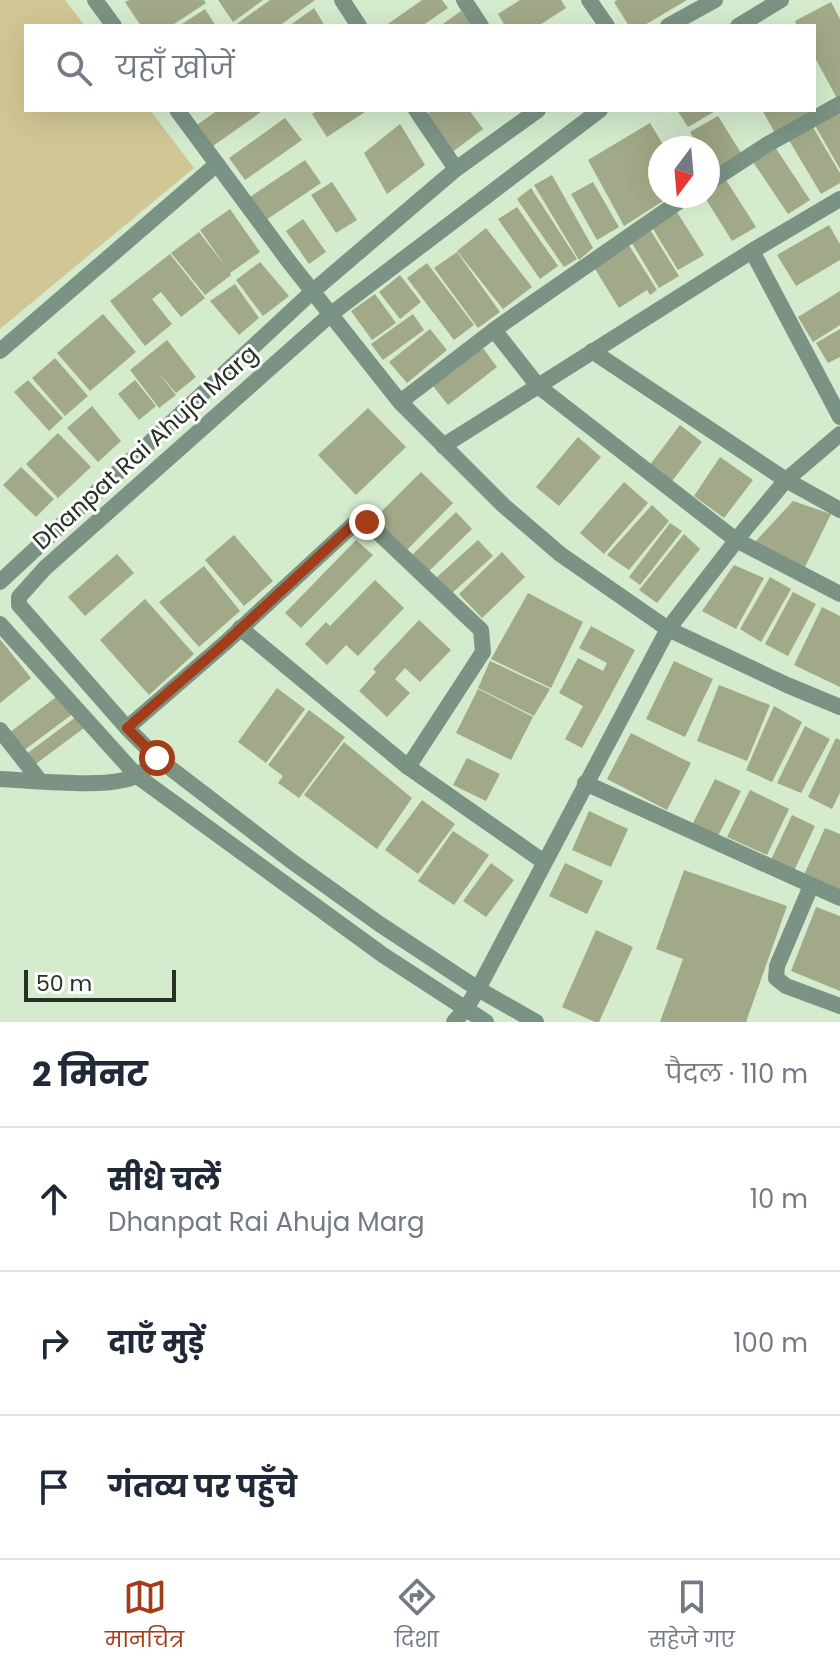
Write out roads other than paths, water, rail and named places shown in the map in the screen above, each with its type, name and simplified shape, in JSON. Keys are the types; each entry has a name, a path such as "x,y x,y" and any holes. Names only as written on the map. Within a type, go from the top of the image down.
{"street":[{"path":"342,0 358,24"},
{"path":"464,0 480,24"},
{"path":"589,0 606,24"},
{"path":"672,24 715,0"},
{"path":"741,24 781,0"},
{"path":"98,1 113,24"},
{"path":"720,175 840,104"},
{"path":"178,112 400,402 503,505 560,554 668,629 840,707"},
{"path":"417,112 456,169"},
{"name":"Dhanpat Rai Ahuja Marg","path":"0,582 313,291 456,169 535,112"},
{"name":"Dhanpat Rai Ahuja Marg","path":"19,597 45,568 331,314 597,112"},
{"path":"0,351 217,164"},
{"path":"443,446 840,199"},
{"path":"400,402 494,330 670,208"},
{"path":"752,251 840,417"},
{"path":"494,330 538,386 736,540 840,594"},
{"path":"592,351 786,480 840,510"},
{"path":"459,1016 478,989 668,629 786,480 840,434"},
{"path":"127,728 357,521 367,522 481,630 483,652 408,767"},
{"path":"0,596 19,597 19,605 157,758 378,923 478,989 536,1022"},
{"path":"0,624 137,776 383,955 459,1016 486,1022"},
{"path":"240,628 408,767 544,862"},
{"path":"0,730 40,781"},
{"path":"0,779 98,784 117,782 137,776 157,758"},
{"path":"585,783 840,898"},
{"path":"811,886 777,966 776,978 786,986 840,1006"}]}
